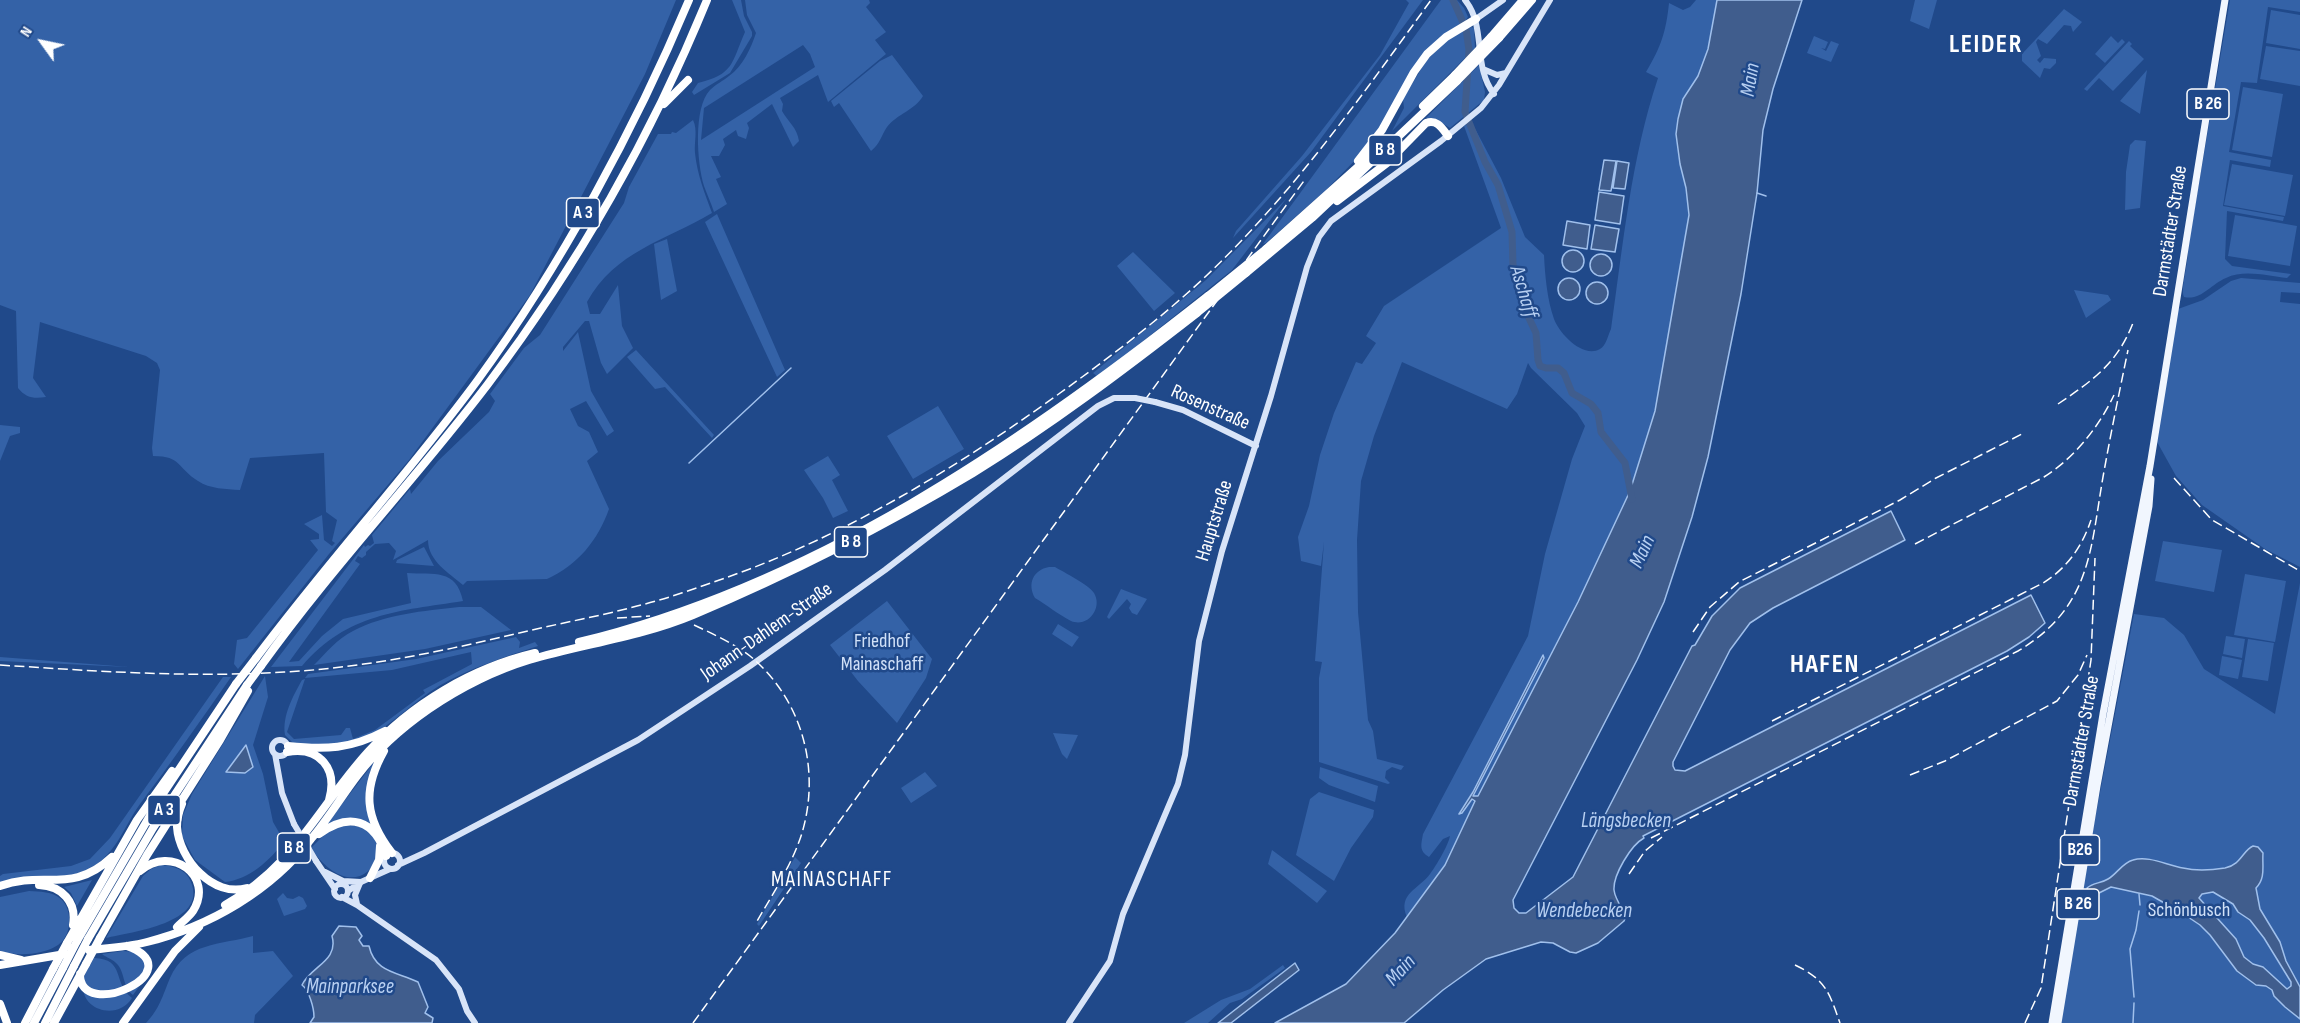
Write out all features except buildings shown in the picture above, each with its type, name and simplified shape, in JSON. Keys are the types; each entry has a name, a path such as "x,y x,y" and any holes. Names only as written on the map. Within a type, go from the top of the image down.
{"highway":[{"name":"A 3","path":"34,1023 77,941 156,804 236,684 258,662 309,589 426,446 477,381 508,336 539,287 613,158 689,0"},
{"name":"A 3","path":"45,1023 88,939 153,828 249,686 258,662 267,657 312,598 449,433 519,342 597,222 657,111 707,0"},
{"name":"B 8","path":"1495,38 1523,0"},
{"name":"B 8","path":"0,963 126,946 165,937 206,921 259,890 285,867 311,840 359,773 390,740 429,709 463,687 527,661 614,640 680,620 775,580 847,544 965,477 1025,439 1136,361 1312,218 1456,78 1532,0"},
{"path":"1330,193 1382,130 1414,72 1427,54 1438,42 1474,21"},
{"name":"B 8","path":"104,948 177,927 221,907 256,885 292,851 367,753 398,723 451,686 501,663 677,615 772,574 903,507 1022,434 1132,356 1266,249 1456,78"},
{"path":"657,111 688,80"},
{"path":"1312,218 1387,163 1426,123 1432,121 1438,123 1448,136"},
{"path":"54,1023 135,875 187,789 220,740 249,686"},
{"path":"25,1023 72,932 120,848 155,794 218,712"},
{"path":"286,751 333,749 360,743 398,723"},
{"path":"390,740 371,778 369,798 374,821 390,857"},
{"path":"286,751 311,753 323,761 332,779 327,806"},
{"path":"187,789 177,827 181,844 191,862 207,879 226,889 242,889 256,885"},
{"path":"311,840 336,823 349,820 367,826 390,857"},
{"path":"365,880 380,860 378,840"},
{"path":"0,886 31,880 64,881 81,878 97,869 120,848"},
{"path":"135,875 152,862 168,860 181,863 193,874 198,888 197,901 193,912 177,927"},
{"path":"0,892 15,887 35,885 57,890 69,899 73,907 72,932"},
{"path":"123,1023 132,1006 182,943 206,921"},
{"path":"126,946 143,955 148,965 148,977 141,994"},
{"path":"0,955 24,961"},
{"path":"80,974 81,996"},
{"path":"0,1004 7,1023"},
{"path":"120,1011 132,1006"}],"main road":[{"name":"Darmstädter Straße","path":"2052,1023 2103,714 2150,466 2225,0"},
{"name":"Darmstädter Straße","path":"2058,1023 2099,774 2149,506 2150,466"}],"street":[{"path":"1465,0 1472,9 1483,69 1488,86 1494,94"},
{"path":"1474,21 1503,0"},
{"name":"Hauptstraße","path":"1069,1023 1110,961 1123,914 1178,784 1185,755 1202,625 1235,504 1256,446 1306,267 1319,237 1331,221 1448,136 1485,104 1494,94 1550,0"},
{"path":"1472,9 1488,11"},
{"path":"1478,32 1488,11"},
{"path":"1483,69 1497,75 1506,73"},
{"path":"1485,104 1488,86"},
{"name":"Rosenstraße","path":"1114,398 1135,398 1183,410 1256,446"},
{"name":"Johann-Dahlem-Straße","path":"342,897 343,888 416,858 643,737 750,666 881,573 1043,447 1098,406 1114,398"},
{"path":"279,769 286,751 283,740 276,741 273,748 282,793 294,824 316,861 357,905"},
{"path":"275,754 286,751"},
{"path":"390,857 416,858"},
{"path":"390,857 398,865"},
{"path":"390,857 390,869"},
{"name":"Johann-Dahlem-Straße","path":"365,880 380,870 390,857"},
{"path":"325,872 343,880 365,880"},
{"path":"357,905 355,895 365,880"},
{"path":"343,888 336,895 357,905 434,958 452,978 475,1023"}],"green space":[{"path":"0,0 676,0 645,74 530,295 409,460 329,554 238,669 234,664 237,640 247,638 318,550 310,540 319,539 319,534 304,524 322,515 324,540 332,546 335,543 332,541 337,520 326,512 324,453 250,458 240,490 203,484 174,460 153,456 160,370 157,363 146,356 40,322 33,378 46,397 31,397 18,388 16,311 0,305"},
{"path":"732,0 741,0 744,16 752,36 730,73 694,95 692,92 698,83 719,76 730,66 745,32"},
{"path":"745,0 869,0 870,3 866,7 886,32 875,40 886,54 828,102 818,75 780,98 783,104 782,111 798,136 799,141 793,147 772,104 747,123 749,128 746,139 738,136 736,130 723,139 725,145 719,156 711,156 721,177 716,179 727,204 714,212 704,186 698,150 701,109 710,90 734,72 749,51 756,33 747,15","holes":["803,45 810,54 815,67 701,140 704,108"]},
{"path":"1406,0 1423,0 1311,152 1233,238 1236,231 1302,156 1380,55 1409,3"},
{"path":"1441,0 1457,0 1464,8 1468,17 1466,20 1441,36 1364,151 1327,189 1263,244"},
{"path":"1696,0 1717,0 1708,49 1698,76 1683,99 1676,134 1689,215 1655,411 1630,491 1578,602 1478,796 1473,796 1543,656 1473,792 1459,813 1462,813 1472,799 1475,801 1445,865 1407,917 1405,903 1407,897 1433,870 1450,836 1443,839 1429,857 1422,850 1423,834 1528,636 1545,554 1572,459 1585,426 1577,413 1528,363 1517,394 1507,409 1402,362 1374,436 1361,481 1357,540 1358,612 1368,720 1373,731 1377,759 1404,766 1401,770 1392,767 1386,771 1385,778 1390,783 1388,784 1319,762 1319,678 1322,662 1315,661 1324,542 1321,566 1301,561 1298,537 1309,506 1320,455 1334,413 1356,362 1362,364 1376,343 1366,336 1384,306 1501,228 1464,126 1471,121 1501,178 1525,237 1544,255 1548,295 1557,325 1579,348 1593,351 1604,345 1611,329 1634,171 1658,78 1646,72 1662,39 1669,3 1683,10 1690,7"},
{"path":"1915,0 1937,0 1929,29 1910,21"},
{"path":"2230,0 2300,0 2300,12 2268,7 2257,83 2241,82 2229,152 2271,160 2270,167 2230,160 2223,206 2284,217 2283,221 2227,211 2225,259 2232,266 2291,274 2287,278 2256,274 2233,275 2196,297 2190,298 2184,297 2183,293 2188,248"},
{"path":"2064,9 2082,22 2073,32 2071,26 2064,25 2047,44 2038,39 2036,42 2041,56 2037,60 2040,63 2044,58 2056,59 2056,63 2050,69 2044,68 2040,78 2022,61 2022,54"},
{"path":"2271,10 2300,15 2300,49 2266,43"},
{"path":"1471,27 1474,28 1475,48 1392,131 1404,108 1403,99 1426,61 1446,41"},
{"path":"1814,36 1828,42 1825,49 1821,48 1826,51 1831,41 1839,44 1831,62 1807,53"},
{"path":"2111,36 2118,43 2122,39 2125,42 2105,63 2095,54"},
{"path":"2129,41 2132,44 2130,46 2144,59 2113,91 2099,78 2087,91 2084,89"},
{"path":"2266,46 2300,51 2300,86 2260,79"},
{"path":"892,55 923,96 920,101 887,127 871,151 839,103 834,107 831,101 880,61"},
{"path":"1479,65 1485,92 1484,100 1450,128 1426,118"},
{"path":"2147,70 2140,114 2120,101"},
{"path":"2243,87 2283,94 2272,157 2232,150"},
{"path":"693,120 698,169 712,213 626,259 598,285 587,302 590,314 600,314 618,285 622,326 633,348 607,374 601,363 589,321 585,321 563,347 563,351 578,332 591,391 614,431 607,436 586,401 570,409 578,426 589,432 598,452 587,461 609,509 593,541 568,567 547,579 467,581 463,585 435,560 428,540 393,560 396,551 389,543 375,544 362,558 358,556 355,561 360,564 289,662 299,661 322,636 343,619 411,603 407,573 435,574 449,578 460,590 463,601 376,617 337,635 319,648 302,666 271,667 364,545 365,547 370,546 374,543 372,535 410,489 411,494 438,461 489,412 495,401 490,394 524,348 540,335 624,203 629,187 658,134 676,133"},
{"path":"2135,140 2146,141 2140,208 2125,210 2126,172 2130,145"},
{"path":"2232,164 2293,175 2285,216 2224,205"},
{"path":"1287,198 1232,270 1098,377 1093,373 1206,280"},
{"path":"717,214 785,370 777,377 705,222"},
{"path":"2235,215 2297,226 2290,266 2228,256"},
{"path":"667,239 677,291 661,300 654,244"},
{"path":"1133,252 1175,293 1154,311 1117,266"},
{"path":"2241,278 2300,283 2300,293 2281,292 2280,302 2300,304 2300,567 2265,549 2202,505 2176,476 2156,440 2178,309 2203,300 2231,281"},
{"path":"2074,290 2108,295 2111,300 2086,318"},
{"path":"636,350 714,435 712,438 665,387 655,389 627,357"},
{"path":"938,406 964,449 913,479 887,436"},
{"path":"0,425 20,427 20,433 10,436 0,461"},
{"path":"828,456 840,475 832,480 848,511 833,518 804,470"},
{"path":"2163,541 2222,550 2214,592 2155,581"},
{"path":"424,547 434,566 396,563 397,560"},
{"path":"1055,567 1070,575 1094,593 1097,605 1088,619 1083,622 1071,621 1035,598 1032,588 1033,578 1039,571"},
{"path":"2245,574 2286,581 2275,642 2234,635"},
{"name":"Schönbusch","path":"2300,583 2300,1023 2060,1023 2078,908 2134,614 2164,618 2184,635 2204,669 2275,714"},
{"path":"1121,589 1147,599 1137,615 1132,613 1129,608 1131,604 1127,599 1109,619 1107,617"},
{"name":"Friedhof Mainaschaff","path":"887,601 932,659 926,678 897,723 858,681 830,645"},
{"path":"459,607 481,607 511,630 425,649 314,665 342,638 365,625 405,614"},
{"path":"1058,624 1079,637 1072,647 1052,634"},
{"path":"2226,636 2245,639 2242,658 2223,654"},
{"path":"516,637 520,642 519,648 535,642 538,646 487,663 439,686 386,726 367,737 340,744 312,745 294,744 285,735 287,713 302,680 305,679 287,732 294,739 341,735 346,728 350,728 353,739 375,730 425,693 423,690 472,664 471,652 392,670 305,678 308,674 416,659"},
{"path":"2248,639 2274,643 2268,681 2242,677"},
{"path":"2222,656 2242,660 2238,679 2219,675"},
{"path":"0,657 129,667 0,661"},
{"path":"265,676 268,697 253,745 263,774 273,822 284,841 258,868 242,877 225,882 195,860 182,836 183,815 192,794"},
{"path":"223,677 231,677 140,804 107,856 90,868 69,876 0,883 0,876 3,874 71,866 90,859 110,838"},
{"path":"1053,733 1078,735 1067,759 1062,754"},
{"path":"378,757 370,775 376,828 351,819 326,825"},
{"path":"1320,767 1378,786 1375,802 1329,785 1319,778"},
{"path":"925,772 937,786 911,803 901,788"},
{"path":"1319,792 1374,810 1373,817 1351,848 1334,881 1296,855 1310,799"},
{"path":"344,825 358,826 367,830 375,840 378,852 375,863 367,872 356,877 343,876 327,867 311,848 328,831"},
{"path":"1272,850 1327,891 1317,903 1268,864"},
{"path":"795,857 801,863 759,926 757,924"},
{"path":"161,865 179,869 189,878 193,896 189,907 165,923 106,938 143,876 151,869"},
{"path":"92,880 77,906 71,893 64,887"},
{"path":"29,891 50,893 61,899 69,916 66,936 58,945 38,953 2,952 0,951 0,897"},
{"path":"283,893 287,898 293,899 299,896 303,898 307,906 305,909 284,916 277,899"},
{"path":"253,936 253,953 273,951 293,976 255,1015 254,1023 146,1023 158,1007 177,966 185,958 205,947"},
{"path":"134,952 144,960 146,977 133,995 127,989 118,965 102,954"},
{"path":"94,958 104,959 115,967 122,986 132,998 126,1005 110,1011 94,1007 88,1001 84,994 83,980"},
{"path":"1283,965 1285,968 1242,999 1230,1003 1208,1023 1184,1023 1221,1000 1250,989"}],"water":[{"path":"1717,0 1802,0 1773,89 1763,130 1757,193 1741,294 1708,457 1692,517 1664,602 1637,660 1513,900 1514,908 1519,913 1526,913 1573,877 1692,646 1695,645 1712,616 1740,588 1891,511 1905,540 1773,608 1750,623 1730,650 1673,762 1675,770 1685,771 2031,595 2045,623 2007,651 1643,836 1644,838 1624,861 1614,884 1616,897 1626,916 1624,921 1598,943 1576,953 1553,943 1541,942 1486,959 1443,990 1404,1023 1275,1023 1346,984 1395,933 1445,865 1475,801 1472,799 1459,814 1473,792 1543,655 1544,658 1473,796 1478,796 1578,602 1630,491 1655,411 1689,215 1676,134 1678,119 1683,99 1698,76 1708,49"},
{"path":"1604,160 1616,161 1611,191 1599,190"},
{"path":"1617,161 1629,163 1625,189 1613,188"},
{"path":"1599,192 1624,196 1620,224 1595,220"},
{"path":"1567,221 1590,225 1587,249 1563,245"},
{"path":"1595,225 1619,229 1615,252 1591,249"},
{"path":"1573,250 1581,253 1584,261 1581,269 1573,272 1565,269 1562,261 1565,253"},
{"path":"1601,254 1611,261 1612,265 1605,275 1601,276 1591,269 1590,265 1597,255"},
{"path":"1569,278 1577,281 1580,289 1577,297 1569,300 1561,297 1558,289 1561,281"},
{"path":"1597,282 1607,289 1608,293 1601,303 1597,304 1587,297 1586,293 1593,283"},
{"path":"246,745 253,767 245,773 226,772"},
{"path":"2258,847 2263,853 2262,876 2256,888 2260,909 2280,942 2286,961 2300,987 2300,1019 2274,996 2272,990 2266,986 2256,985 2237,971 2210,935 2182,913 2152,896 2111,887 2093,896 2089,895 2087,888 2108,879 2133,860 2152,860 2193,870 2225,868 2235,864 2250,848","holes":["2213,892 2233,904 2264,938 2291,982 2291,986 2287,989 2263,967 2253,964 2244,957 2236,939 2199,898 2202,894"]},
{"name":"Mainparksee","path":"339,926 356,927 362,936 359,940 363,946 369,946 376,962 388,970 418,982 428,1007 425,1013 433,1018 432,1023 310,1023 314,1017 313,1009 309,995 302,985 332,952 332,936"},
{"path":"1295,963 1299,970 1231,1023 1218,1023"}],"waterway":[{"name":"Aschaff","path":"1453,0 1466,29 1469,50 1465,112 1485,162 1498,185 1512,232 1513,265 1518,282 1530,302 1528,316 1536,333 1540,366 1558,368 1564,373 1572,393 1591,404 1598,413 1601,432 1625,463 1632,499"},
{"path":"1757,193 1766,196"},
{"path":"689,463 791,368"},
{"path":"2139,894 2140,905"},
{"path":"2134,997 2130,949 2139,911"},
{"path":"2133,1023 2134,1003"}],"railway":[{"path":"0,665 142,673 248,674 313,670 371,663 458,647 648,603 771,561 815,541 945,471 1027,417 1102,362 1188,293 1236,246 1296,180 1431,0"},
{"path":"693,1023 1306,178"},
{"path":"2058,404 2103,370 2119,350 2133,323"},
{"path":"1651,838 2018,651 2043,633 2062,614 2085,570 2091,547 2128,350"},
{"path":"1915,544 2044,477 2055,469 2085,441 2101,419 2114,395"},
{"path":"1693,632 1710,607 1739,582 1900,500 1936,478 2022,434"},
{"path":"2174,478 2212,520 2300,571"},
{"path":"1772,721 2043,583 2073,556 2091,520"},
{"path":"2025,1023 2041,988 2091,660 2095,558"},
{"path":"617,618 650,616"},
{"path":"694,625 743,651 768,673 783,693 794,714 803,737 808,760 807,809 802,833 787,868 756,923"},
{"path":"1910,775 1945,761 2057,701 2078,675 2087,655"},
{"path":"1629,874 1645,851 1662,837"},
{"path":"1795,965 1814,976 1825,988 1840,1023"}],"district":[{"name":"LEIDER","path":"1986,45"},
{"name":"HAFEN","path":"1825,665"},
{"name":"MAINASCHAFF","path":"832,880"}],"water label":[{"name":"Main","path":"1751,80"},
{"name":"Main","path":"1643,552"},
{"name":"Längsbecken","path":"1626,822"},
{"name":"Wendebecken","path":"1584,912"},
{"name":"Main","path":"1401,971"}]}
